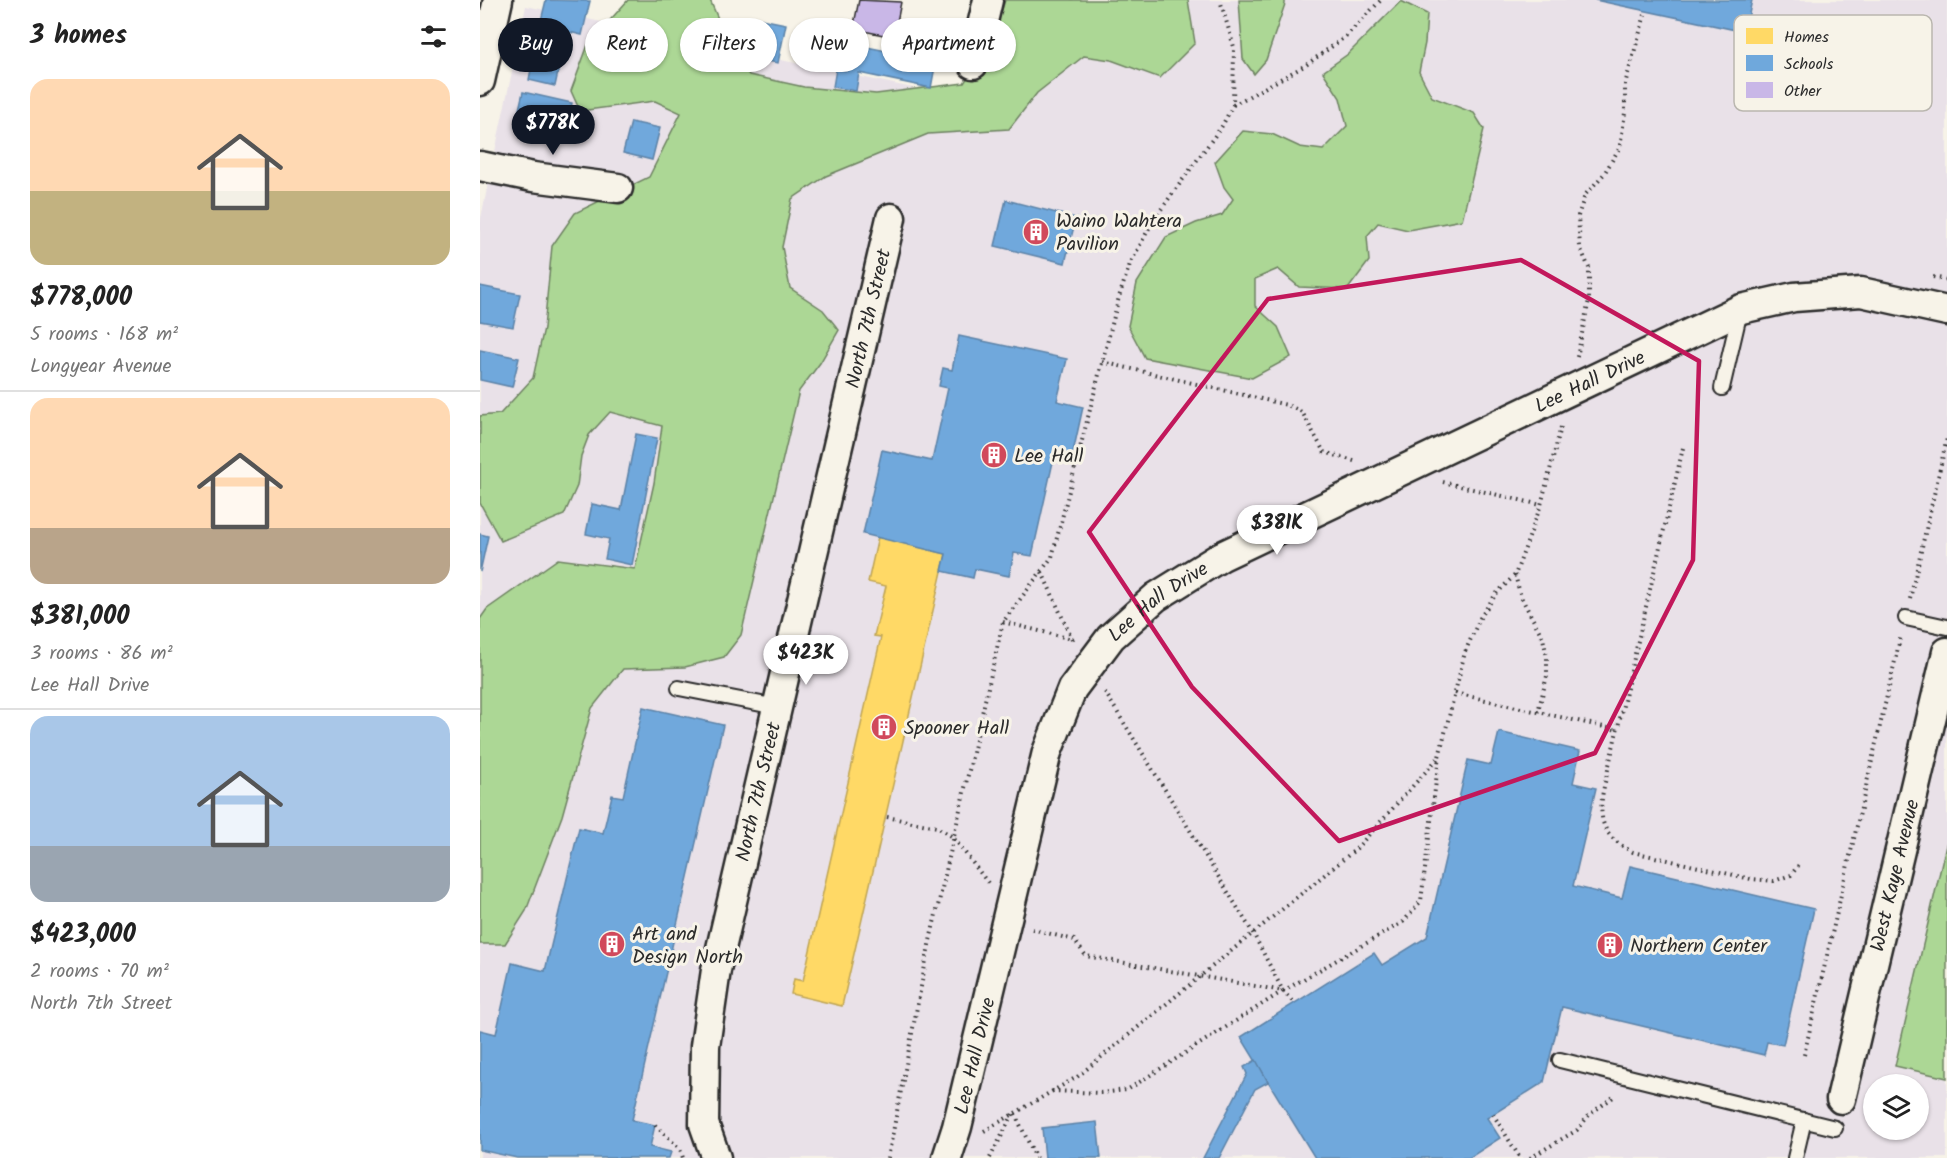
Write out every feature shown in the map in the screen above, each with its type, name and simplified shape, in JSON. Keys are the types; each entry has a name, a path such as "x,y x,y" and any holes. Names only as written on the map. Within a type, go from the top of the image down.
{"street":[{"path":"480,81 498,0"},
{"path":"984,18 988,0"},
{"path":"480,166 533,177 618,188"},
{"name":"North 7th Street","path":"716,1158 704,1124 705,1046 716,970 891,218"},
{"name":"Lee Hall Drive","path":"947,1156 957,1127 1047,752 1071,689 1111,637 1155,597 1222,556 1741,309 1794,297 1861,292 1947,311"},
{"name":"West Kaye Avenue","path":"1841,1099 1947,652"}],"lane":[{"path":"1722,388 1741,309"},
{"path":"1906,618 1947,627"},
{"path":"679,688 777,707"},
{"path":"1560,1060 1835,1128"},
{"path":"1795,1158 1804,1120"}],"path":[{"path":"888,1158 929,945 1003,622 1052,558 1119,297 1130,264 1154,219 1222,126 1233,105 1234,47 1220,0"},
{"path":"1233,105 1306,65 1345,38 1381,0"},
{"path":"1052,1091 1100,1093 1127,1090 1283,991 1402,922 1421,901 1439,757 1465,652 1480,618 1496,594 1515,575 1541,505 1589,300 1589,268 1580,247 1578,216 1585,195 1604,174 1620,147 1625,113 1625,84 1646,11"},
{"path":"1102,362 1287,405 1302,412 1324,452 1397,473"},
{"path":"1804,1055 1947,438"},
{"path":"1683,448 1600,807 1603,824 1609,835 1620,845 1634,852 1751,879 1774,882 1791,875 1801,862"},
{"path":"1439,481 1541,505"},
{"path":"1042,572 1072,639 1253,933 1283,991 1294,1003"},
{"path":"1515,575 1521,597 1543,639 1547,657 1547,676 1538,712"},
{"path":"1455,693 1617,730"},
{"path":"947,1156 1014,1112 1077,1077 1356,849 1439,757"},
{"path":"887,817 937,827 953,837 1009,908 1027,927 1074,940 1086,956 1283,991"},
{"path":"1530,1158 1576,1130 1590,1114 1621,1093"},
{"path":"990,1158 1014,1112"},
{"path":"1014,1112 1036,1158"},
{"path":"1493,1114 1520,1158"},
{"path":"655,1125 680,1149 682,1158"}],"highlighted area":[{"path":"1521,260 1699,361 1693,560 1595,753 1339,841 1192,687 1089,532 1268,299"}],"shaded area":[{"path":"1009,0 1947,0 1947,841 1895,1065 1947,1078 1947,1158 480,1158 480,222 512,72 573,72 573,18 523,18 526,6 585,19 585,72 668,72 668,36 680,39 680,72 777,72 777,59 789,62 789,72 837,72 988,104 994,72 1016,72 1016,18 1005,18"}],"green space":[{"path":"628,0 710,0 718,18 680,18 680,72 747,72 749,75 804,87 876,94 964,83 971,72 1016,72 1016,18 999,18 1005,0 1188,0 1195,43 1160,78 1111,60 1084,56 1037,93 1009,129 928,134 826,176 792,199 782,247 790,288 823,310 839,330 820,363 799,391 741,635 724,657 685,667 623,669 592,708 562,816 526,911 505,944 480,944 480,619 487,609 558,559 635,569 654,483 662,426 610,412 589,435 581,456 577,486 564,515 501,541 480,503 480,416 500,414 533,378 544,328 552,246 575,213 649,177 681,113 655,101 580,111 571,91 585,53 585,72 668,72 668,18 612,18"},
{"path":"1239,0 1285,0 1266,60 1254,74 1243,59"},
{"path":"1401,1 1427,14 1425,43 1419,72 1432,97 1474,113 1484,129 1462,220 1408,230 1378,223 1367,236 1369,261 1348,289 1299,287 1278,269 1255,279 1255,306 1278,327 1291,357 1252,378 1145,358 1128,326 1137,283 1166,237 1196,223 1222,215 1233,199 1224,187 1215,162 1243,131 1272,134 1300,147 1323,150 1347,126 1340,98 1323,72 1348,54"},
{"path":"1947,841 1947,1078 1895,1066"}],"building: Homes":[{"name":"Spooner Hall","path":"878,537 946,554 842,1006 791,994 794,979 803,981 881,637 874,636 886,586 868,582"}],"building: Schools":[{"path":"546,0 590,1 582,35 573,33 573,18 542,18"},
{"path":"1595,0 1752,0 1749,15 1734,15 1734,30"},
{"path":"777,22 786,24 777,63"},
{"path":"869,47 881,50 881,72 934,72 931,88 859,73 856,91 833,87 836,72 869,72"},
{"path":"530,72 558,72 555,86 529,80"},
{"path":"523,92 572,103 565,138 515,127"},
{"path":"631,122 660,128 652,160 623,153"},
{"name":"Waino Wahtera Pavilion","path":"1006,200 1076,218 1065,263 995,246"},
{"path":"480,286 520,294 513,327 480,321"},
{"name":"Lee Hall","path":"959,336 1067,359 1057,401 1083,407 1072,457 1055,453 1032,556 1014,553 1009,576 975,569 973,578 942,571 946,554 863,534 882,450 932,461 948,388 939,386 943,368 952,370"},
{"path":"480,350 519,358 512,387 480,380"},
{"path":"636,434 657,438 632,565 605,559 609,539 586,534 592,504 621,510"},
{"path":"480,534 488,536 480,572"},
{"name":"Art and Design North","path":"643,707 723,725 632,1120 655,1125 650,1147 671,1152 669,1158 517,1158 480,1150 480,1030 496,1034 512,963 545,971 579,828 603,833 612,795 623,797"},
{"name":"Northern Center","path":"1499,732 1580,751 1573,783 1596,788 1573,886 1622,898 1630,866 1814,909 1783,1045 1767,1042 1764,1055 1562,1007 1544,1082 1487,1118 1500,1138 1469,1158 1315,1158 1241,1037 1374,953 1382,965 1427,937 1468,760 1491,765"},
{"path":"1256,1060 1268,1082 1255,1089 1219,1158 1203,1158 1247,1074 1244,1067"},
{"path":"1097,1122 1101,1158 1045,1158 1042,1128"}],"building: Other":[{"path":"859,0 901,2 898,18 881,18 881,34 869,32 869,18 855,18"}],"place":[{"name":"Waino Wahtera Pavilion","path":"1036,232"},
{"name":"Lee Hall","path":"994,455"},
{"name":"Spooner Hall","path":"884,727"},
{"name":"Art and Design North","path":"612,944"},
{"name":"Northern Center","path":"1610,945"}]}
